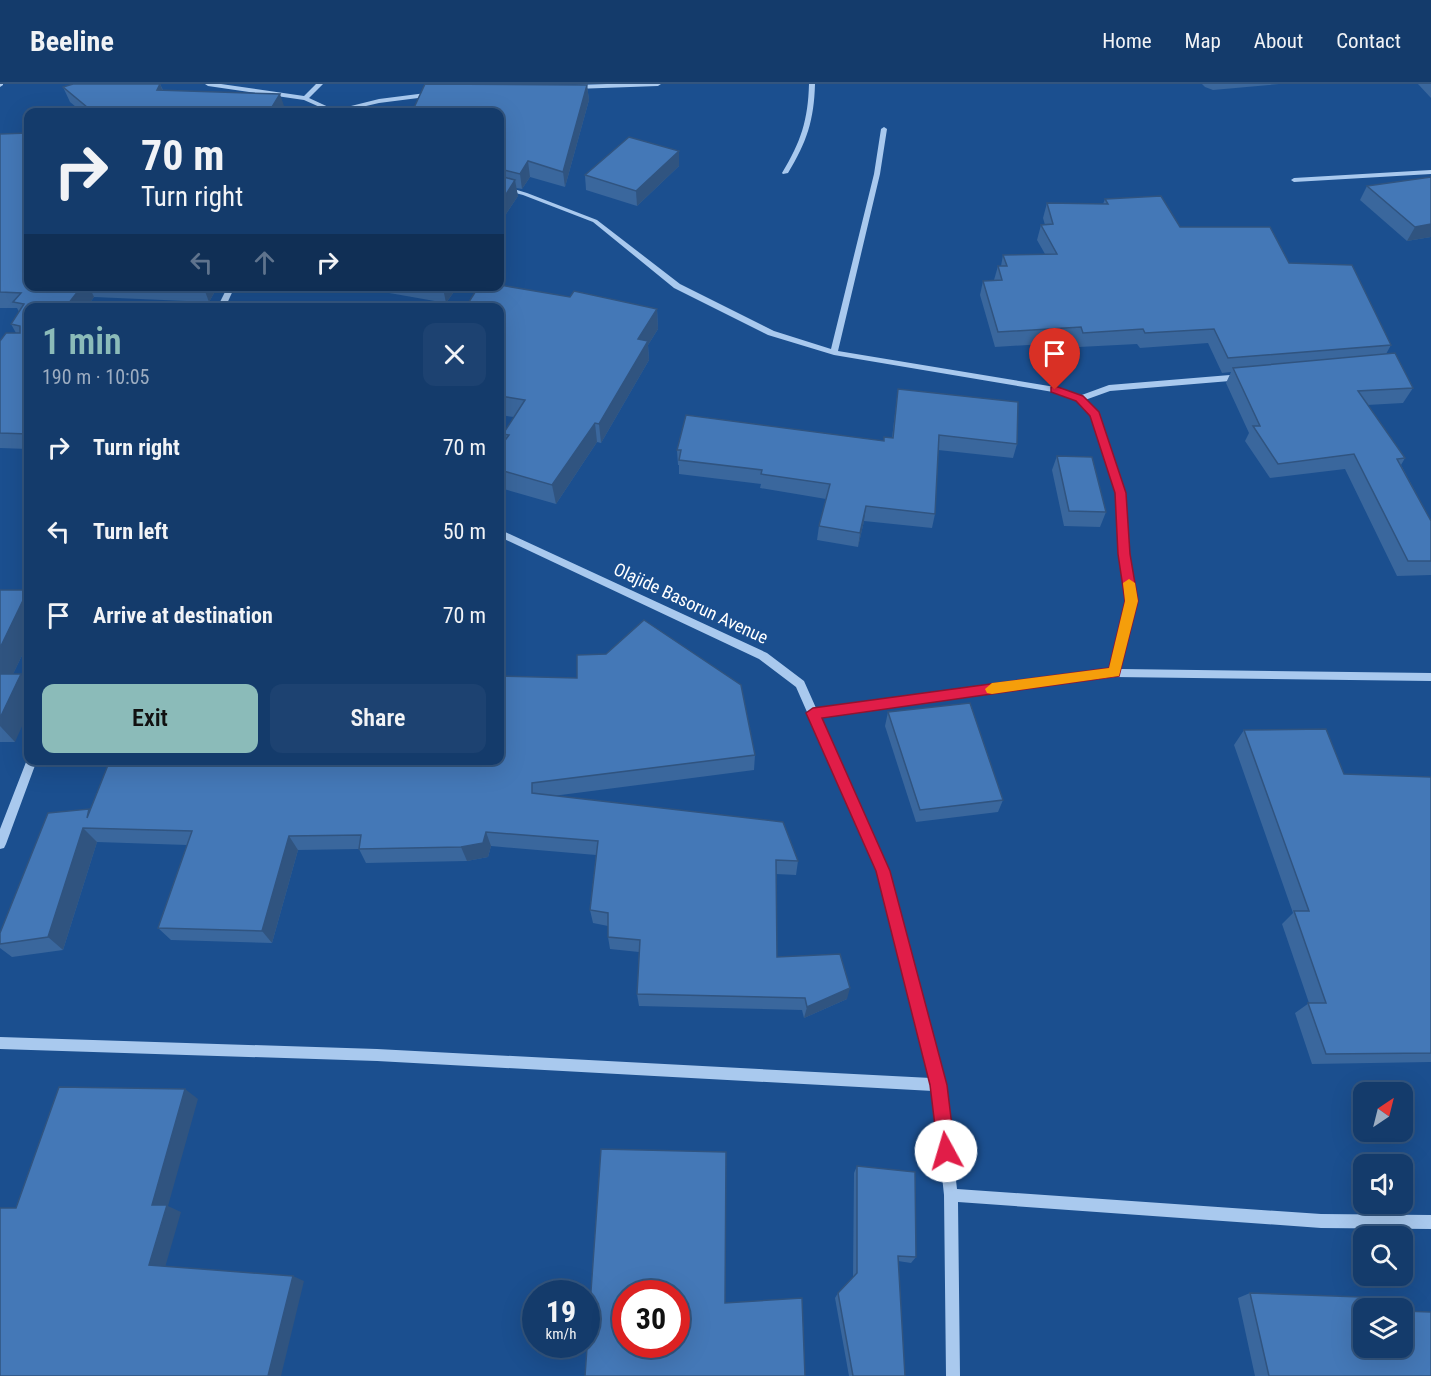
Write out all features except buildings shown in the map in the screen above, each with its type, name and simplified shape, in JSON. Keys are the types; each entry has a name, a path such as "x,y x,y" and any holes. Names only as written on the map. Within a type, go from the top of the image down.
{"street":[{"path":"208,84 305,98 326,108"},
{"path":"305,98 320,84"},
{"path":"566,87 658,84"},
{"path":"785,173 802,146 812,115 812,84"},
{"path":"350,108 379,101 439,93"},
{"path":"834,353 878,174 884,129"},
{"path":"1294,180 1431,172"},
{"path":"504,188 595,221 677,286 771,333 834,353 1055,390 1079,399 1095,415 1120,493 1124,554 1132,601 1115,673"},
{"path":"1079,399 1109,388 1250,376"},
{"name":"Olajide Basorun Avenue","path":"504,535 764,656 800,684 883,871 939,1085 951,1195 953,1376"},
{"path":"813,713 1115,673 1431,677"},
{"path":"0,844 30,765"},
{"path":"0,1043 377,1055 939,1085"},
{"path":"951,1195 1321,1221 1431,1222"}],"slow traffic":[{"path":"992,689 1115,673 1132,601 1129,583"}],"route":[{"path":"946,1151 939,1085 883,871 813,713 1115,673 1132,601 1124,554 1120,493 1095,415 1079,399 1055,390"}]}
